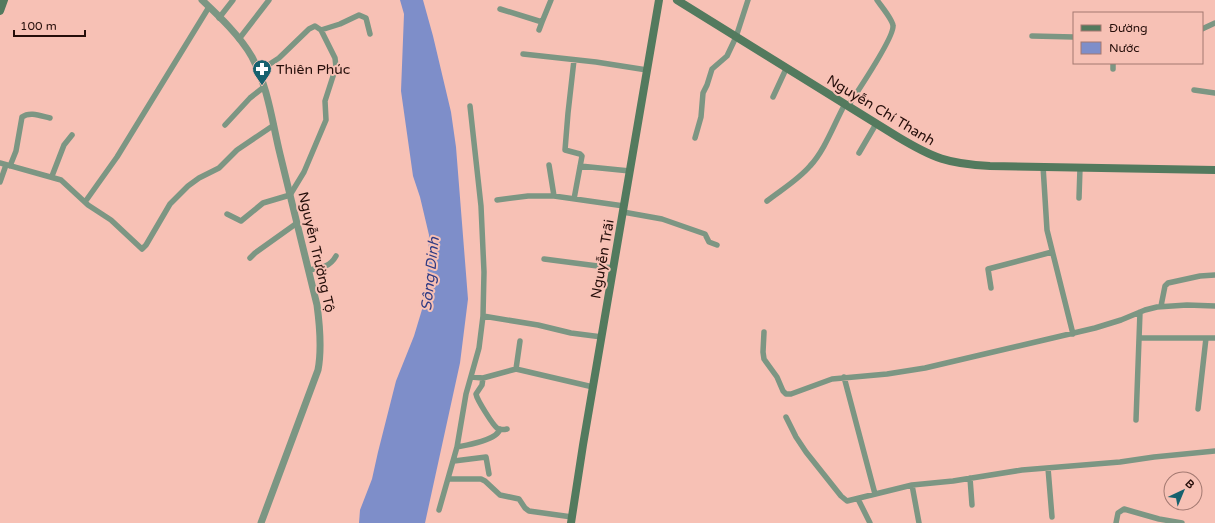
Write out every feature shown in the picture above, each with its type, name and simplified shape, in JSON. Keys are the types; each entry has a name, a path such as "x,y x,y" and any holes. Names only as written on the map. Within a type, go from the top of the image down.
{"main road":[{"path":"0,10 4,0"},
{"name":"Nguyễn Trãi","path":"571,520 582,445 602,337 659,0"},
{"name":"Nguyễn Chí Thanh","path":"677,0 876,124 925,153 947,162 980,166 1215,170"}],"street":[{"name":"Nguyễn Trường Tộ","path":"202,0 240,39 259,71 274,125 319,319 319,366 261,523"},
{"path":"219,18 233,0"},
{"path":"240,39 269,0"},
{"path":"539,30 551,0"},
{"path":"695,138 701,117 703,93 712,69 727,56 736,37 748,0"},
{"path":"767,201 793,182 810,166 819,154 847,105 878,58 893,30 892,23 877,0"},
{"path":"85,202 117,157 209,7"},
{"path":"500,9 542,22"},
{"path":"321,30 340,24 359,15 366,18 370,34"},
{"path":"1203,29 1215,23"},
{"path":"227,214 241,222 263,203 290,195 304,172 326,120 325,100 336,70 336,60 321,30 315,26 309,29 279,58 259,71"},
{"path":"1032,36 1073,37"},
{"path":"523,54 596,62 647,70"},
{"path":"574,60 565,150 580,154 582,156 574,199"},
{"path":"773,97 786,68"},
{"path":"225,125 250,98 264,87"},
{"path":"1194,90 1215,93"},
{"path":"438,510 454,461 466,394 479,348 483,316 484,272 482,214 470,106"},
{"path":"0,182 5,165 16,151 22,117 27,114 32,114 50,118"},
{"path":"859,153 876,124"},
{"path":"5,165 59,178 85,202 111,220 142,248 146,245 170,204 188,186 199,178 219,168 237,150 274,125"},
{"path":"52,176 64,145 72,135"},
{"path":"549,165 554,196"},
{"path":"580,166 630,171"},
{"path":"1043,166 1046,218 1052,252 1072,334"},
{"path":"1080,168 1080,198"},
{"path":"497,200 528,196 554,196 624,209 662,219 705,234 709,242 717,245"},
{"path":"250,258 297,223"},
{"path":"991,288 988,269 1052,252"},
{"path":"308,270 324,268 332,262 336,256"},
{"path":"544,259 613,268"},
{"path":"1161,306 1165,286 1168,283 1200,276 1215,275"},
{"path":"764,332 764,359 777,377 786,394 795,393 827,380 844,377 886,374 925,368 1072,334 1107,325 1150,308 1187,305 1215,306"},
{"path":"1136,420 1140,312"},
{"path":"483,316 538,325 571,333 602,337"},
{"path":"1140,338 1215,338"},
{"path":"1198,409 1206,338"},
{"path":"516,369 520,341"},
{"path":"470,377 483,378 516,369 593,387"},
{"path":"844,377 875,494"},
{"path":"483,378 482,384 477,393 477,398 492,423 500,429 507,429"},
{"path":"786,417 806,452 841,496 847,501 912,484 1215,451"},
{"path":"457,447 483,441 497,434 500,429"},
{"path":"454,461 486,457 489,474"},
{"path":"1048,468 1052,516"},
{"path":"970,478 972,505"},
{"path":"448,479 483,480 500,495 519,499 529,511 571,520"},
{"path":"912,484 919,523"},
{"path":"858,499 870,523"},
{"path":"1116,523 1118,513 1124,509 1160,519 1182,523"}],"water":[{"name":"Sông Dinh","path":"400,0 423,0 451,112 456,147 468,299 460,363 425,523 359,523 360,510 372,479 396,381 414,336 427,293 429,235 420,197 413,176 401,91 404,14"}],"place":[{"name":"Thiên Phúc","path":"262,86"}]}
